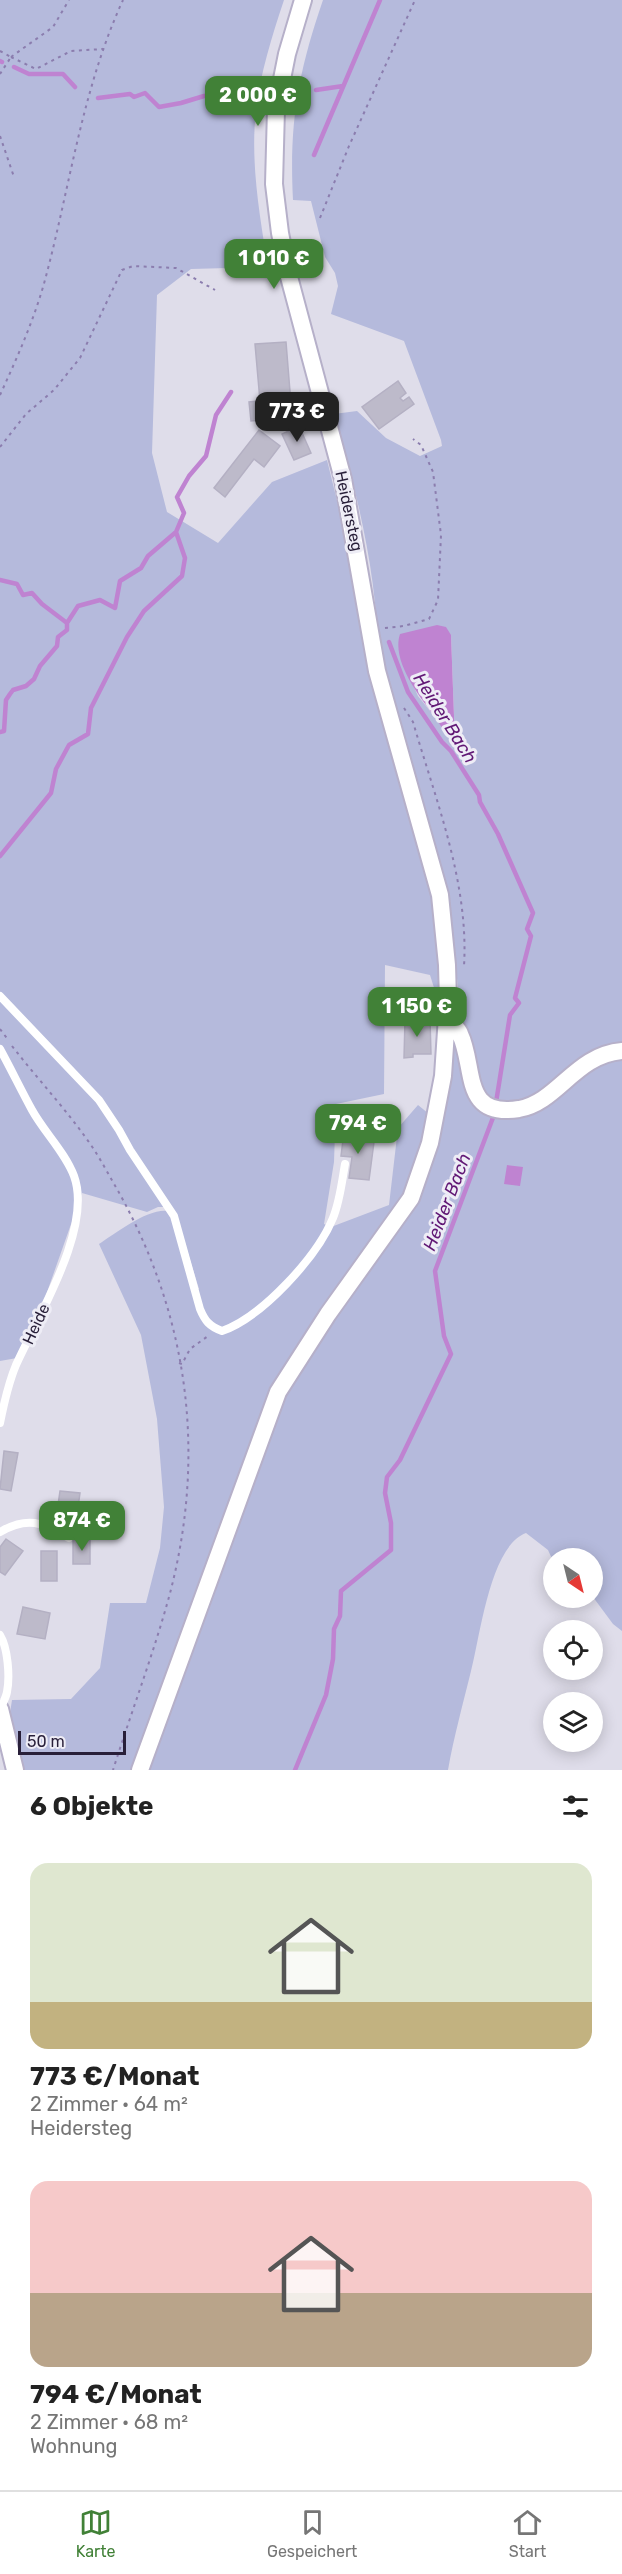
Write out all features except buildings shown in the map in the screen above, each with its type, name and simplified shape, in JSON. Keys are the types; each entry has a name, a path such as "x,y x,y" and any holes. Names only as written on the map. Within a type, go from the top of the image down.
{"main road":[{"name":"Heidersteg","path":"140,1770 278,1392 328,1314 404,1210 423,1169 438,1108 447,1022 445,926 440,895 377,671 380,629 288,273 276,204 274,162 276,109 287,54 303,0"},
{"path":"447,1022 461,1035 475,1092 483,1102 496,1109 521,1108 533,1104 590,1060 622,1052"},
{"path":"0,1709 15,1770"}],"lane":[{"path":"0,996 99,1100 174,1216 205,1320 211,1327 222,1331 244,1321 304,1266 334,1216 345,1164"},
{"name":"Heide","path":"0,1049 32,1110 73,1176 79,1204 76,1226 50,1294 16,1367 5,1397 0,1423"},
{"path":"0,1532 16,1523 29,1522 43,1525 69,1538"},
{"path":"0,1635 4,1642 8,1684 0,1709"}],"path":[{"path":"0,74 11,57 53,27 69,0"},
{"path":"0,395 22,348 44,283 79,134 103,49 123,0"},
{"path":"320,218 349,146 416,0"},
{"path":"0,51 36,69 71,51 103,49"},
{"path":"0,136 14,177"},
{"path":"0,447 26,414 54,390 81,358 115,280 122,270 133,266 176,268 215,290"},
{"path":"380,629 404,627 429,619 438,600 441,535 433,472 421,445 413,439"},
{"path":"402,705 413,722 452,856 465,940 464,967"},
{"path":"0,1029 87,1138 139,1227 158,1272 181,1364 187,1399 189,1484 184,1524 169,1596 113,1770"},
{"path":"181,1364 190,1348 202,1338 222,1331"}],"shaded area":[{"path":"0,0 284,0 263,69 254,130 257,189 268,267 191,269 157,295 152,453 167,512 218,543 272,482 327,460 346,537 367,661 427,865 438,927 442,1013 430,975 385,965 384,1094 336,1104 334,1162 324,1224 331,1227 389,1205 398,1128 418,1105 434,1118 447,1022 471,1082 505,1110 622,1051 622,1631 613,1624 601,1608 603,1608 603,1548 545,1548 526,1533 514,1541 503,1555 488,1594 448,1770 22,1770 9,1719 12,1700 71,1699 100,1668 110,1603 146,1603 160,1548 164,1507 157,1419 141,1335 99,1244 142,1217 151,1213 168,1211 172,1217 193,1291 199,1289 177,1217 166,1207 158,1207 147,1212 82,1193 46,1295 17,1358 0,1361"},
{"path":"323,0 622,0 622,1049 521,1105 485,1098 462,1026 448,892 378,658 374,597 365,535 334,414 357,411 386,438 420,456 442,446 404,341 331,314 338,286 335,273 325,257 311,201 293,200 294,122 301,75","holes":["451,635 455,742 418,696 400,656"]}],"water":[{"path":"437,625 446,627 451,635 455,743 408,678 398,644 400,634"},
{"path":"507,1165 523,1167 520,1186 504,1184"}],"waterway":[{"name":"Heider Bach","path":"314,155 380,0"},
{"path":"14,67 29,74 63,74 75,87"},
{"path":"316,90 343,86"},
{"path":"98,98 130,94 134,97 145,93 159,107 204,96 251,94"},
{"path":"0,856 51,793 56,769 69,745 88,734 91,708 127,637 144,611 182,576 185,558 176,532 184,513 177,497 189,476 206,456 216,415 231,392"},
{"path":"0,580 17,584 23,595 32,593 42,604 67,623 78,606 100,600 115,608 120,581 141,568 148,556 176,532"},
{"path":"0,732 4,731 6,700 13,690 26,686 34,679 40,666 57,646 58,637 67,630 67,623"},
{"name":"Heider Bach","path":"295,1770 326,1695 333,1659 334,1629 340,1616 341,1591 391,1550 391,1523 385,1493 387,1477 400,1460 451,1354 444,1336 435,1271 494,1115 510,1015 519,1003 515,998 531,936 527,929 533,913 498,834 480,802 479,795 451,751 442,742 408,692 389,642"}]}
